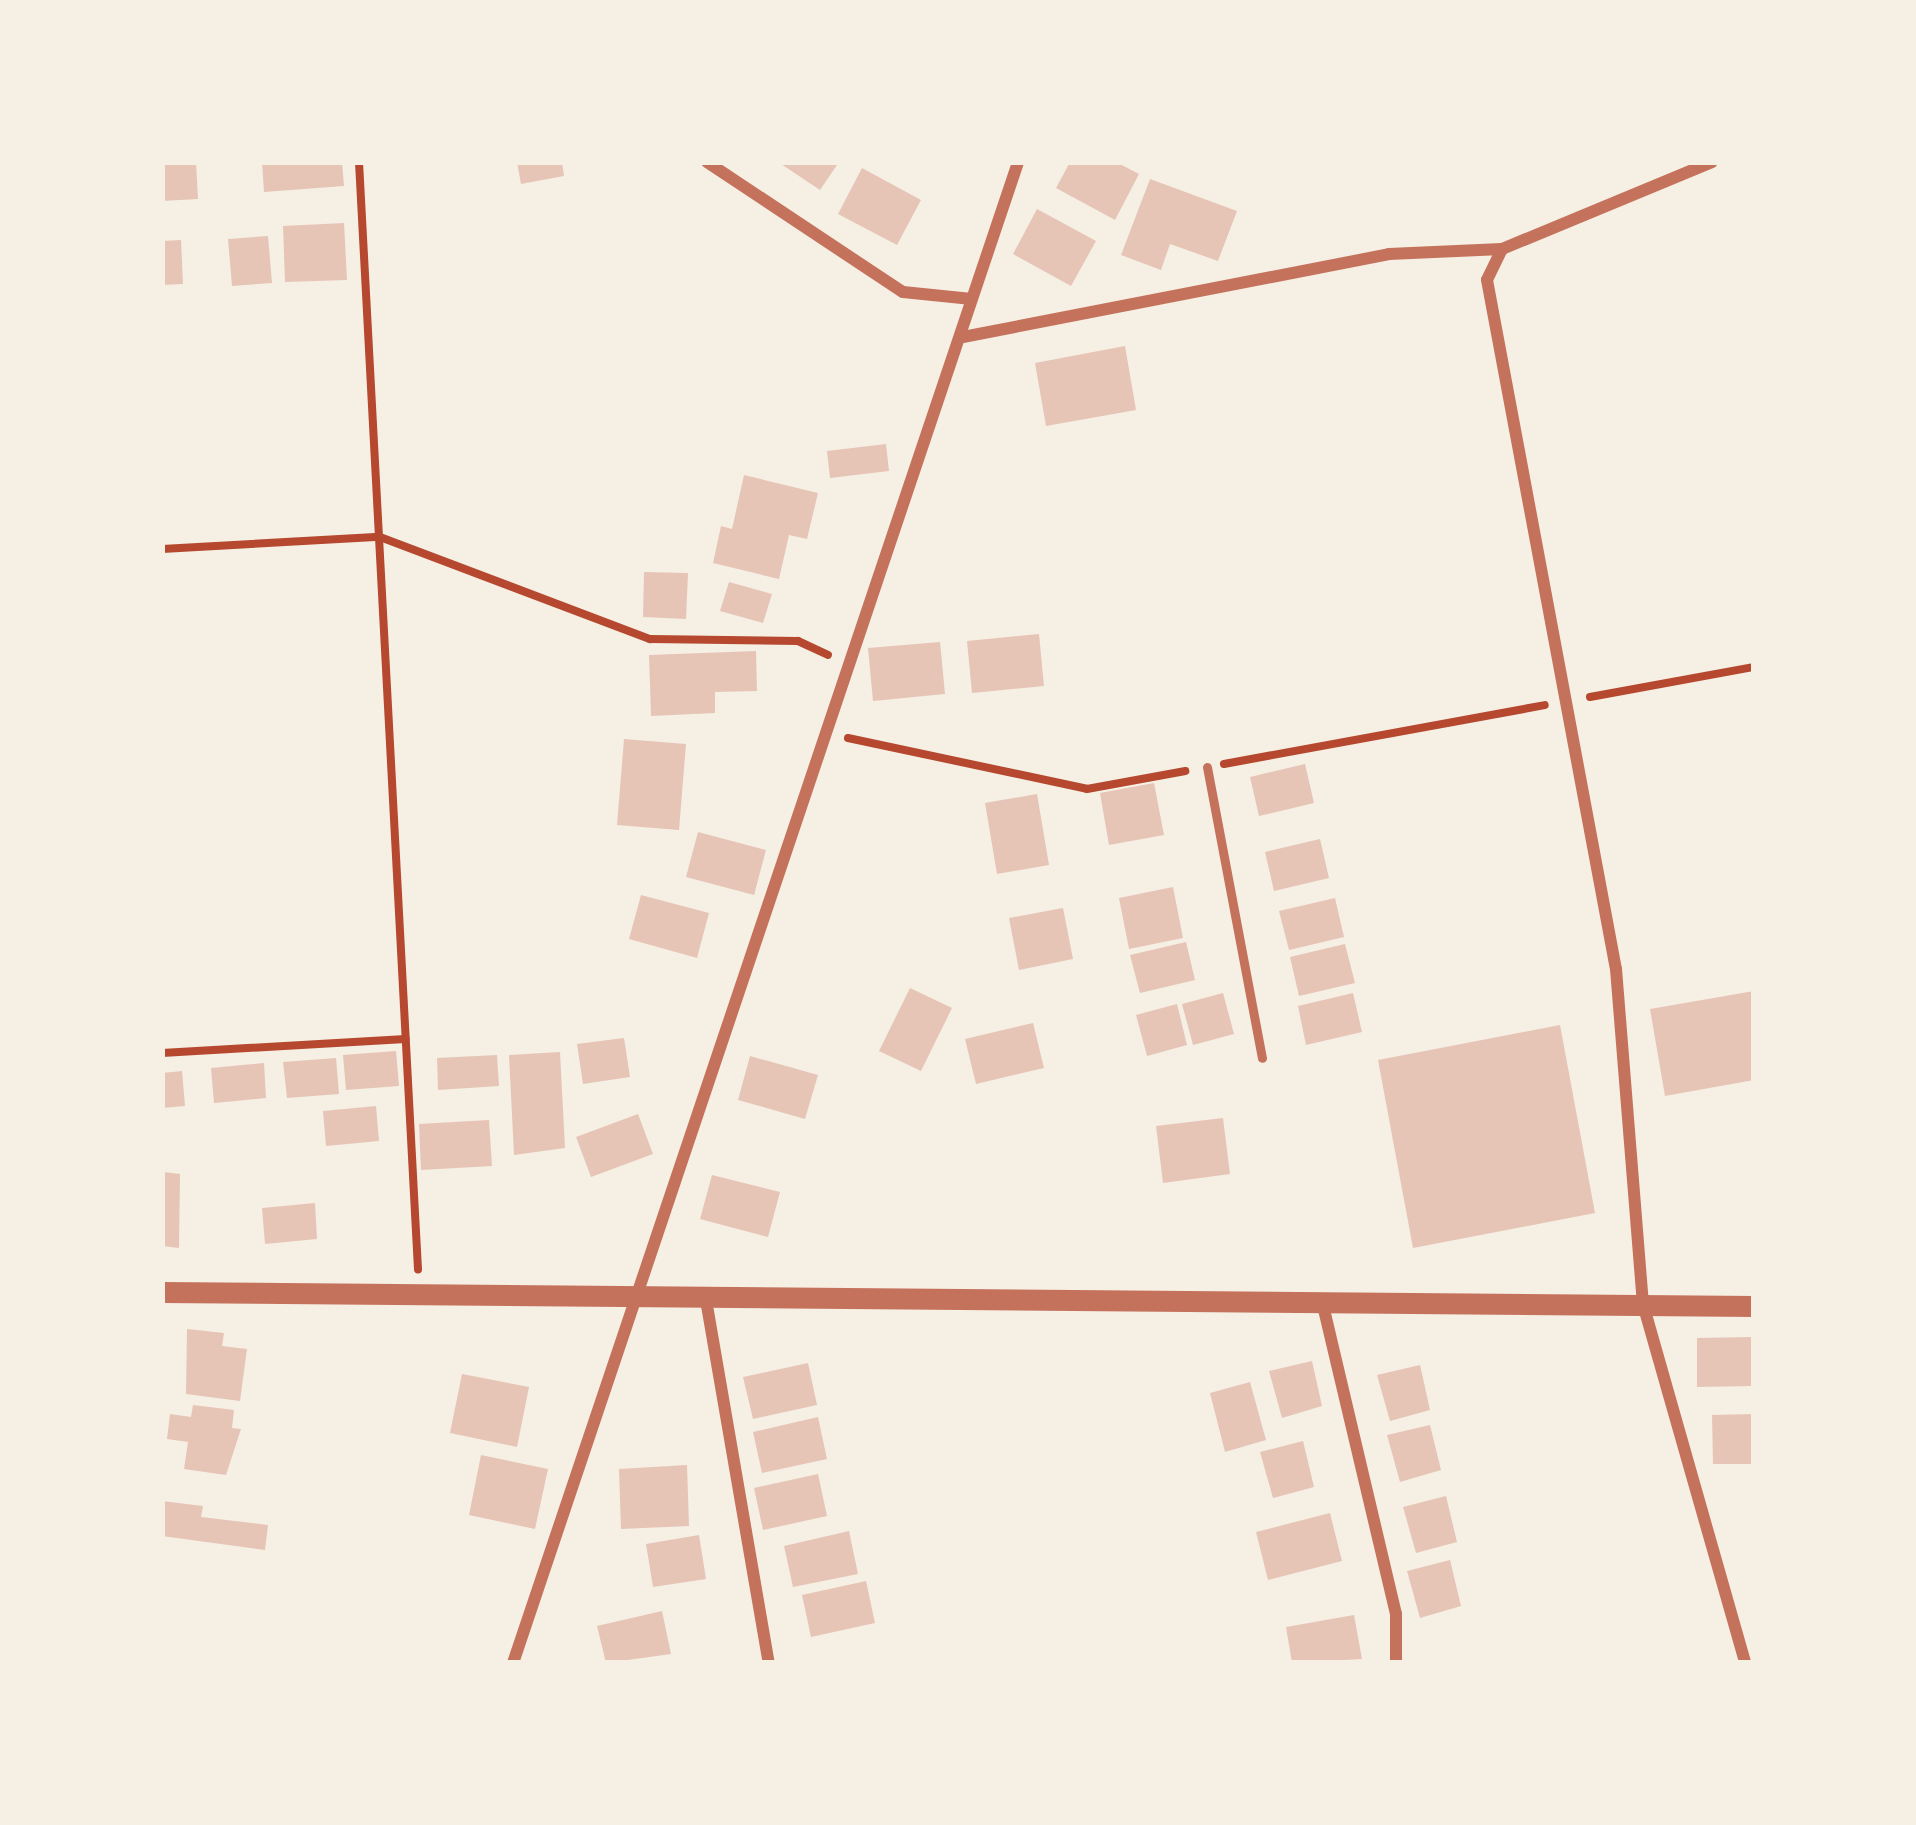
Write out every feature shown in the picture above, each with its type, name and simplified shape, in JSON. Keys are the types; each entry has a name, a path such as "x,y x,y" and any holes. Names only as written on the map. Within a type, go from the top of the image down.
{"street":[{"path":"707,162 903,292 972,299"},
{"path":"513,1663 963,338 1018,162"},
{"path":"963,338 1389,254 1502,249 1712,162"},
{"path":"1502,249 1487,280 1616,969 1643,1304 1745,1663"},
{"path":"162,1292 637,1291 1754,1306"},
{"path":"705,1294 769,1663"},
{"path":"1322,1300 1396,1614 1396,1663"}],"lane":[{"path":"1207,767 1262,1058"}],"path":[{"path":"359,162 419,1291"},
{"path":"162,549 380,537 650,639 797,641 852,666"},
{"path":"829,734 1087,789 1754,667"},
{"path":"162,1053 406,1039"}],"building":[{"path":"162,162 196,162 198,199 162,201"},
{"path":"262,162 342,162 344,186 264,192"},
{"path":"517,162 562,162 564,176 521,184"},
{"path":"778,162 839,162 820,190"},
{"path":"1070,162 1116,162 1139,174 1115,220 1056,188"},
{"path":"862,168 921,200 897,245 838,214"},
{"path":"1150,179 1237,211 1218,261 1170,244 1161,270 1121,255"},
{"path":"1037,209 1096,241 1071,286 1013,254"},
{"path":"344,223 347,280 285,282 283,226"},
{"path":"268,236 272,283 232,286 228,239"},
{"path":"181,240 183,284 162,285 162,241"},
{"path":"1125,346 1136,410 1046,426 1035,363"},
{"path":"886,444 889,471 830,478 827,451"},
{"path":"744,475 818,493 807,539 789,535 779,579 713,563 721,526 732,529"},
{"path":"644,572 688,573 686,619 643,617"},
{"path":"729,582 772,594 763,623 720,611"},
{"path":"1039,634 1044,686 972,693 967,641"},
{"path":"940,642 945,694 873,701 868,648"},
{"path":"756,651 757,691 715,692 715,713 651,716 649,655"},
{"path":"624,739 686,744 679,830 617,825"},
{"path":"1305,764 1314,803 1259,816 1250,777"},
{"path":"1154,783 1164,835 1109,845 1100,793"},
{"path":"1037,794 1049,865 997,874 985,803"},
{"path":"698,832 766,850 754,895 686,877"},
{"path":"1320,839 1329,878 1274,891 1265,852"},
{"path":"1173,887 1183,938 1129,949 1119,898"},
{"path":"641,895 709,913 697,958 629,939"},
{"path":"1335,898 1344,937 1289,950 1279,911"},
{"path":"1063,908 1073,959 1019,970 1009,918"},
{"path":"1186,942 1195,980 1140,993 1130,955"},
{"path":"1345,944 1355,983 1299,996 1290,957"},
{"path":"910,988 952,1008 921,1071 879,1051"},
{"path":"1754,991 1754,1080 1665,1096 1650,1009"},
{"path":"1223,993 1234,1034 1193,1045 1182,1004"},
{"path":"1353,993 1362,1032 1306,1045 1298,1006"},
{"path":"1177,1004 1187,1045 1147,1056 1136,1015"},
{"path":"1033,1023 1044,1068 976,1084 965,1039"},
{"path":"1560,1025 1595,1213 1413,1248 1378,1060"},
{"path":"624,1038 630,1077 583,1084 577,1044"},
{"path":"396,1051 399,1086 346,1090 343,1055"},
{"path":"560,1052 565,1148 514,1155 509,1055"},
{"path":"497,1055 499,1086 438,1090 437,1058"},
{"path":"750,1056 818,1075 805,1119 738,1100"},
{"path":"336,1058 339,1094 287,1098 283,1062"},
{"path":"264,1063 266,1098 214,1103 211,1068"},
{"path":"182,1071 185,1106 162,1108 162,1073"},
{"path":"376,1106 379,1141 326,1146 323,1111"},
{"path":"638,1114 653,1154 591,1177 576,1137"},
{"path":"1223,1118 1230,1174 1163,1183 1156,1126"},
{"path":"489,1120 492,1166 421,1170 419,1124"},
{"path":"163,1172 180,1174 179,1248 162,1246"},
{"path":"712,1175 780,1192 768,1237 700,1219"},
{"path":"315,1203 317,1239 265,1244 262,1208"},
{"path":"187,1329 224,1333 222,1346 247,1349 240,1401 186,1394"},
{"path":"1751,1337 1752,1386 1697,1387 1697,1338"},
{"path":"1312,1361 1322,1406 1282,1418 1269,1371"},
{"path":"808,1363 817,1405 753,1419 743,1377"},
{"path":"1420,1365 1430,1410 1390,1421 1377,1375"},
{"path":"462,1374 529,1387 517,1447 450,1433"},
{"path":"1250,1382 1266,1440 1225,1452 1210,1393"},
{"path":"193,1405 234,1410 232,1428 241,1429 226,1475 184,1469 188,1442 167,1439 170,1414 191,1417"},
{"path":"1754,1414 1754,1464 1713,1464 1712,1415"},
{"path":"818,1417 827,1459 762,1473 753,1432"},
{"path":"1430,1425 1441,1470 1400,1482 1387,1435"},
{"path":"1303,1441 1314,1487 1273,1498 1260,1452"},
{"path":"481,1455 548,1469 535,1529 469,1515"},
{"path":"687,1465 689,1526 621,1529 619,1469"},
{"path":"818,1474 827,1516 763,1530 754,1488"},
{"path":"1446,1496 1457,1542 1416,1553 1403,1507"},
{"path":"162,1501 203,1506 201,1517 268,1525 265,1550 162,1536"},
{"path":"1330,1513 1342,1561 1268,1580 1256,1532"},
{"path":"849,1531 858,1574 793,1587 784,1546"},
{"path":"699,1535 706,1579 653,1587 646,1544"},
{"path":"1450,1560 1461,1606 1420,1618 1407,1571"},
{"path":"866,1581 875,1623 811,1637 802,1595"},
{"path":"662,1611 671,1654 606,1663 597,1626"},
{"path":"1354,1615 1362,1659 1292,1663 1286,1627"}]}
